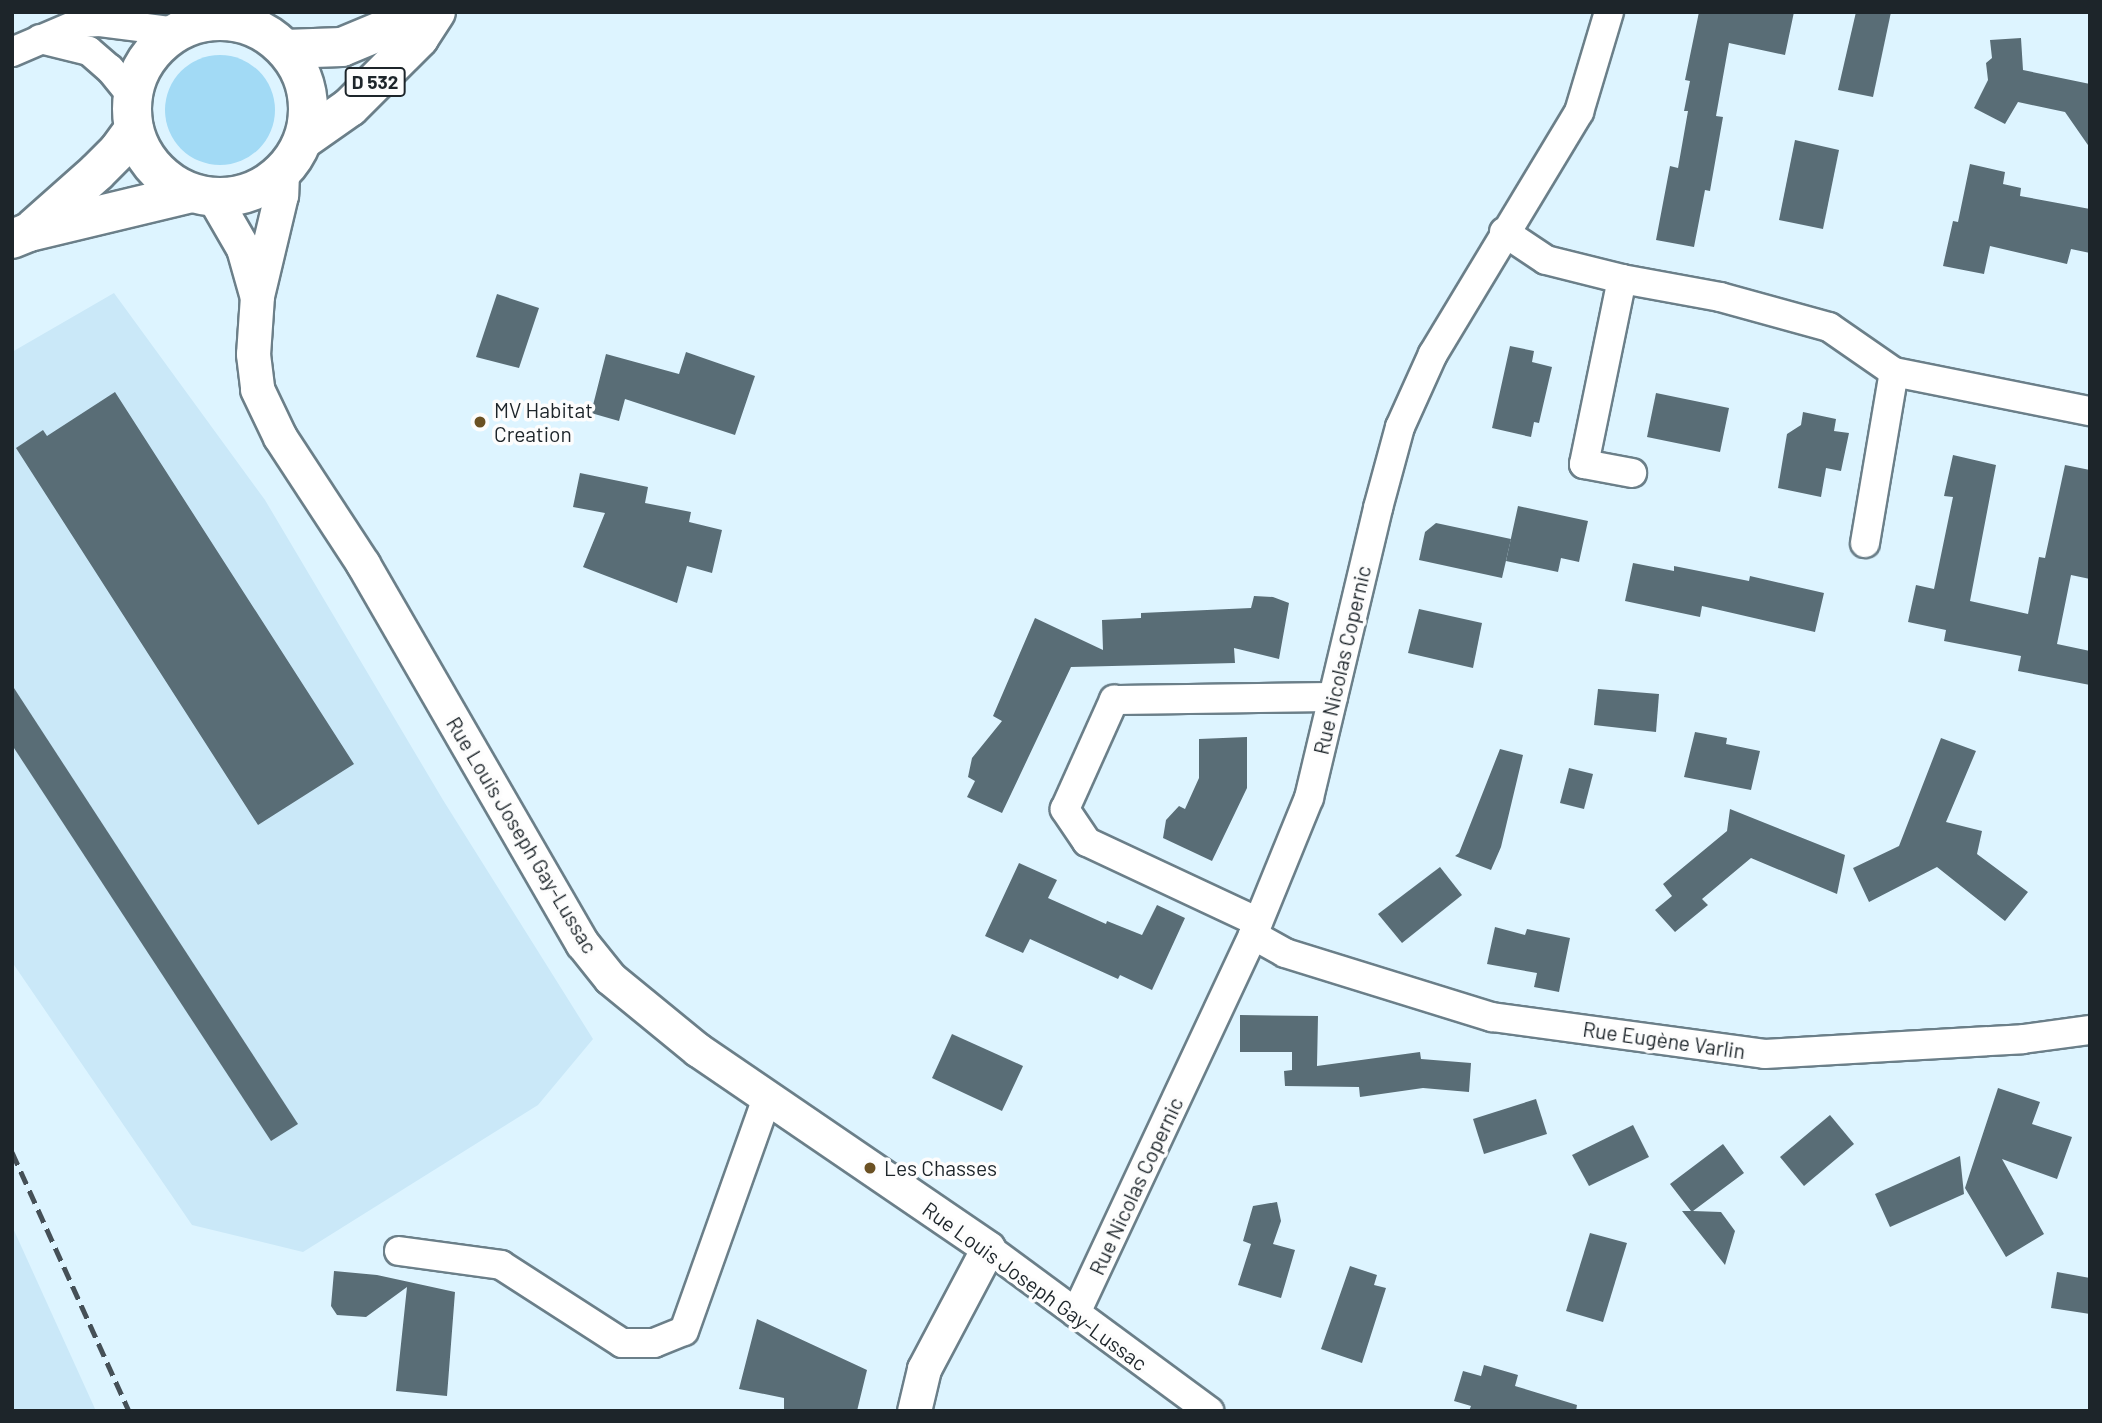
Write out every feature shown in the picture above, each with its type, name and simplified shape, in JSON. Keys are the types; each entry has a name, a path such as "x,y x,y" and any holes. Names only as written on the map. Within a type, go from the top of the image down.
{"main road":[{"name":"D 532","path":"264,30 342,47 426,12"},
{"name":"D 532","path":"303,140 350,107 419,38 436,12"},
{"path":"220,20 264,30 299,69 307,92 308,116 303,140 282,172 262,187 238,196 202,195 21,235 97,172 118,151 133,112 141,70 156,48 184,24 220,20"},
{"path":"133,112 145,157 165,179 202,195"}],"street":[{"name":"Rue Nicolas Copernic","path":"1076,1313 1255,929 1309,797 1400,427 1433,354 1504,232 1579,113 1609,12"},
{"path":"12,52 80,23 184,24"},
{"path":"40,39 89,51 110,69 133,112"},
{"name":"Rue Louis Joseph Gay-Lussac","path":"282,172 281,195 257,296 253,354 257,389 280,437 363,564 582,943 610,978 644,1008 767,1098 988,1248 1209,1411"},
{"name":"Rue Louis Joseph Gay-Lussac","path":"202,195 243,247 257,296"},
{"path":"1504,232 1546,260 1622,279 1720,298 1829,327 1894,372 2090,411"},
{"path":"1622,279 1584,464 1632,473"},
{"path":"1865,543 1894,372"},
{"name":"Rue Eugène Varlin","path":"1333,697 1114,700 1065,809 1087,842 1255,929 1285,953 1492,1017 1765,1054 2023,1039 2090,1030"},
{"path":"399,1251 502,1265 622,1343 654,1343 684,1331 767,1098"},
{"path":"914,1411 924,1369 988,1248"}],"shaded area":[{"path":"220,55 241,59 259,71 271,89 275,110 271,131 259,149 241,161 220,165 199,161 181,149 169,131 165,110 169,89 181,71 199,59"},
{"path":"114,293 265,500 443,800 593,1039 538,1105 303,1252 192,1225 12,962 12,352"},
{"path":"12,1226 96,1411 12,1411"}],"building":[{"path":"1699,12 1794,12 1785,55 1729,43 1716,116 1723,117 1710,191 1705,190 1694,247 1656,240 1670,166 1678,168 1688,111 1684,111 1690,81 1685,80"},
{"path":"1856,12 1891,12 1873,97 1838,90"},
{"path":"2021,38 2023,70 2090,84 2090,148 2065,112 2018,102 2005,124 1974,108 1988,80 1986,63 1992,58 1990,40"},
{"path":"1795,140 1839,150 1823,229 1779,220"},
{"path":"1970,164 2005,172 2003,184 2021,188 2020,196 2090,209 2090,253 2071,249 2067,264 1990,246 1984,274 1943,266 1953,221 1958,222"},
{"path":"497,294 539,308 519,368 476,357"},
{"path":"1510,346 1534,351 1532,362 1552,367 1539,423 1534,422 1531,437 1492,428"},
{"path":"686,352 755,376 735,435 625,399 619,421 591,413 606,354 679,374"},
{"path":"115,392 354,764 258,825 16,448 43,430 47,436"},
{"path":"1656,393 1729,408 1720,452 1647,437"},
{"path":"1803,412 1836,419 1834,431 1849,433 1841,471 1826,468 1821,497 1778,488 1787,434 1801,425"},
{"path":"1953,455 1996,465 1970,601 2028,614 2039,557 2045,558 2065,465 2090,470 2090,579 2071,575 2057,644 2090,651 2090,685 2018,671 2021,656 1944,641 1946,630 1908,622 1916,585 1934,589 1953,497 1944,496"},
{"path":"580,473 648,487 645,503 691,512 689,522 722,530 712,573 687,566 677,603 583,567 605,513 573,507"},
{"path":"1518,506 1588,521 1579,562 1561,558 1558,572 1506,561"},
{"path":"1436,523 1511,539 1502,578 1419,560 1425,532"},
{"path":"1633,563 1674,571 1674,566 1749,581 1750,576 1824,593 1815,632 1702,606 1700,617 1625,601"},
{"path":"1254,596 1273,597 1289,603 1279,659 1234,648 1235,663 1071,667 1002,813 967,797 975,781 968,777 972,758 1002,721 993,716 1035,618 1103,650 1102,620 1141,618 1141,613 1251,608"},
{"path":"1419,609 1482,623 1473,668 1408,653"},
{"path":"12,685 298,1124 271,1141 12,745"},
{"path":"1598,689 1659,694 1656,732 1594,725"},
{"path":"1695,732 1727,738 1726,744 1760,751 1751,790 1684,777"},
{"path":"1247,737 1247,788 1212,861 1163,838 1166,820 1179,806 1185,809 1199,778 1199,739"},
{"path":"1941,738 1976,751 1946,822 1982,831 1977,854 2028,892 2005,921 1937,867 1869,902 1853,868 1899,846"},
{"path":"1500,749 1523,755 1501,847 1491,870 1455,856 1459,853"},
{"path":"1569,768 1593,774 1584,809 1560,803"},
{"path":"1730,809 1845,855 1837,894 1751,858 1702,899 1708,905 1675,932 1655,910 1672,896 1663,884 1727,831"},
{"path":"1019,863 1057,880 1048,898 1106,924 1107,921 1142,935 1157,905 1185,918 1152,990 1120,975 1118,979 1030,939 1023,953 985,936"},
{"path":"1440,867 1462,895 1402,943 1378,914"},
{"path":"1495,927 1525,935 1527,929 1570,938 1559,992 1534,987 1537,973 1487,964"},
{"path":"1240,1015 1318,1016 1317,1066 1420,1052 1421,1059 1471,1063 1469,1092 1423,1088 1360,1097 1359,1087 1285,1086 1284,1071 1292,1070 1292,1052 1240,1052"},
{"path":"952,1034 1023,1066 1002,1111 932,1078"},
{"path":"1998,1088 2040,1102 2032,1124 2072,1137 2057,1179 2002,1159 2044,1234 2006,1257 1965,1188"},
{"path":"1536,1099 1547,1134 1484,1154 1473,1119"},
{"path":"1830,1115 1854,1144 1804,1186 1780,1157"},
{"path":"1633,1125 1649,1157 1589,1186 1572,1155"},
{"path":"1723,1144 1744,1173 1693,1211 1721,1212 1735,1231 1725,1265 1682,1211 1691,1211 1670,1184"},
{"path":"1960,1156 1964,1194 1890,1227 1875,1194"},
{"path":"1277,1202 1281,1221 1273,1244 1295,1250 1281,1298 1238,1285 1251,1244 1243,1241 1253,1206"},
{"path":"1590,1233 1627,1243 1603,1322 1566,1311"},
{"path":"1350,1266 1377,1275 1374,1285 1386,1288 1362,1363 1321,1349"},
{"path":"334,1271 377,1275 455,1292 447,1396 396,1391 407,1287 366,1317 337,1315 331,1306"},
{"path":"2057,1272 2090,1278 2090,1314 2051,1308"},
{"path":"757,1319 867,1370 857,1411 784,1411 784,1398 739,1389"},
{"path":"1484,1365 1518,1375 1515,1386 1577,1405 1576,1411 1469,1411 1471,1406 1454,1401 1463,1371 1481,1376"}],"railway":[{"path":"12,1152 129,1411"}],"place":[{"name":"MV Habitat Creation","path":"480,422"},
{"name":"Les Chasses","path":"870,1168"}]}
